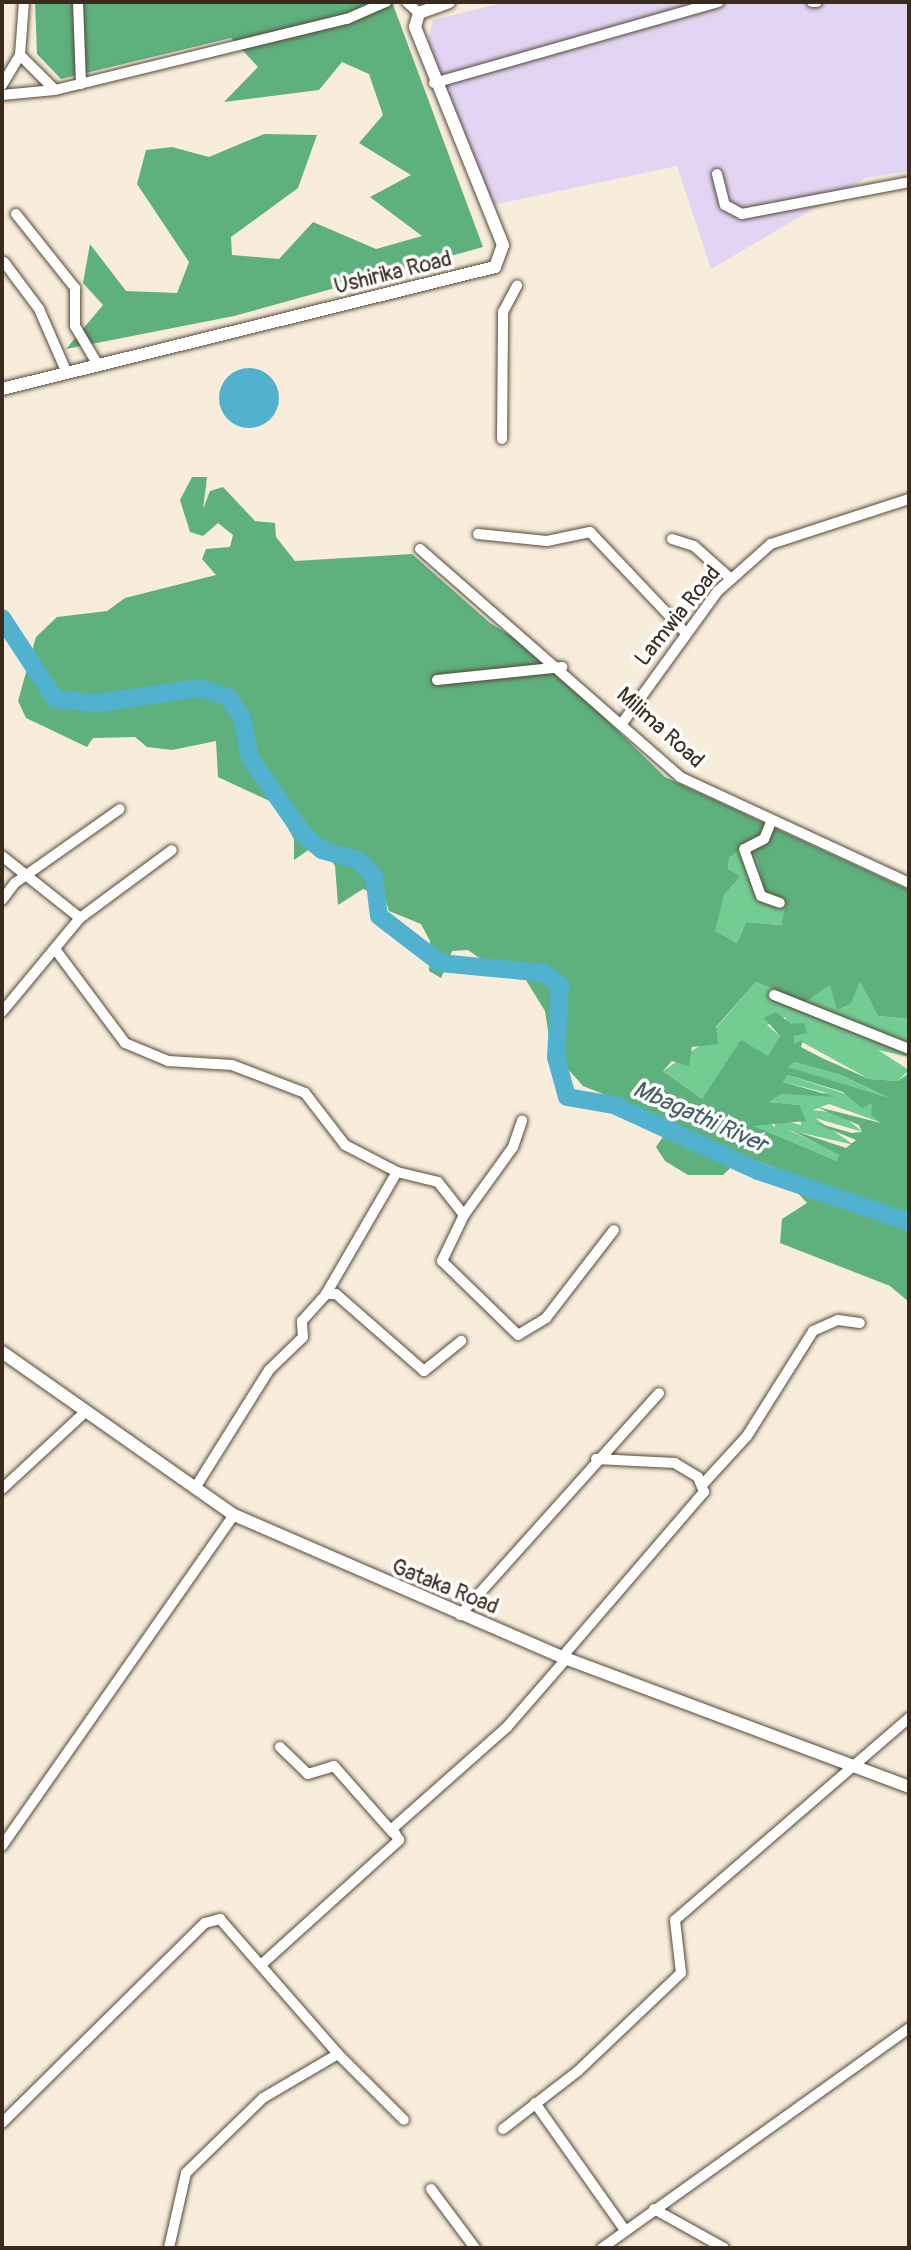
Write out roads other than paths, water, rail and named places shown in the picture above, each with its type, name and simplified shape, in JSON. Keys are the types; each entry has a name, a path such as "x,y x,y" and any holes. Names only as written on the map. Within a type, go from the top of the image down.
{"street":[{"path":"2,85 20,55 24,2"},
{"path":"78,2 81,84"},
{"path":"2,95 81,84 347,19 386,2"},
{"path":"407,2 419,13 449,2"},
{"path":"434,83 719,2"},
{"name":"Ushirika Road","path":"2,389 495,267 503,245 434,83 415,27 419,13"},
{"path":"20,55 55,90"},
{"path":"717,174 725,205 742,214 909,182"},
{"path":"16,214 75,288 75,326 98,365"},
{"path":"4,262 39,309 67,373"},
{"path":"502,439 503,312 517,286"},
{"name":"Lamwia Road","path":"623,722 685,632 731,579 792,532 909,499"},
{"path":"478,534 547,541 590,532 685,632"},
{"path":"672,539 694,546 731,579"},
{"name":"Milima Road","path":"420,549 562,667 680,777 771,822 909,883"},
{"path":"437,680 562,667"},
{"path":"2,900 28,873 120,809"},
{"path":"771,822 764,839 744,849 761,896 780,903"},
{"path":"2,1012 80,918 172,850"},
{"path":"2,856 28,873 80,918"},
{"path":"55,949 125,1043 168,1061 232,1065 305,1093 345,1145 397,1172 438,1182 464,1215"},
{"path":"774,995 909,1049"},
{"path":"522,1121 513,1147 464,1215 442,1261 518,1335 535,1331 614,1230"},
{"path":"195,1488 269,1370 303,1337 302,1321 326,1294 397,1172"},
{"path":"326,1294 336,1294 424,1371 461,1341"},
{"path":"399,1840 392,1829 507,1727 701,1501 703,1484 747,1436 813,1331 838,1320 860,1323"},
{"name":"Gataka Road","path":"2,1352 84,1413 234,1515 460,1615 909,1787"},
{"path":"460,1615 596,1459 659,1393"},
{"path":"2,1489 84,1413"},
{"path":"596,1459 675,1463 703,1484"},
{"path":"2,1846 234,1515"},
{"path":"503,2129 681,1973 675,1920 858,1768 909,1718"},
{"path":"280,1747 308,1774 334,1766 399,1840"},
{"path":"262,1964 399,1840"},
{"path":"2,2123 213,1917 262,1964 338,2054 404,2120"},
{"path":"602,2248 909,2028"},
{"path":"169,2248 186,2173 263,2098 338,2054"},
{"path":"535,2103 625,2230"},
{"path":"431,2189 475,2248"},
{"path":"654,2209 724,2248"}],"water":[{"path":"249,368 260,370 270,377 277,387 277,409 270,419 260,426 249,428 238,426 228,419 221,409 219,398 221,387 228,377 238,370"}],"waterway":[{"name":"Mbagathi River","path":"2,618 55,699 98,703 199,688 228,697 242,718 250,758 304,835 322,850 358,860 374,876 379,916 440,963 544,973 560,985 556,1057 567,1097 614,1105 758,1171 909,1222"}]}
